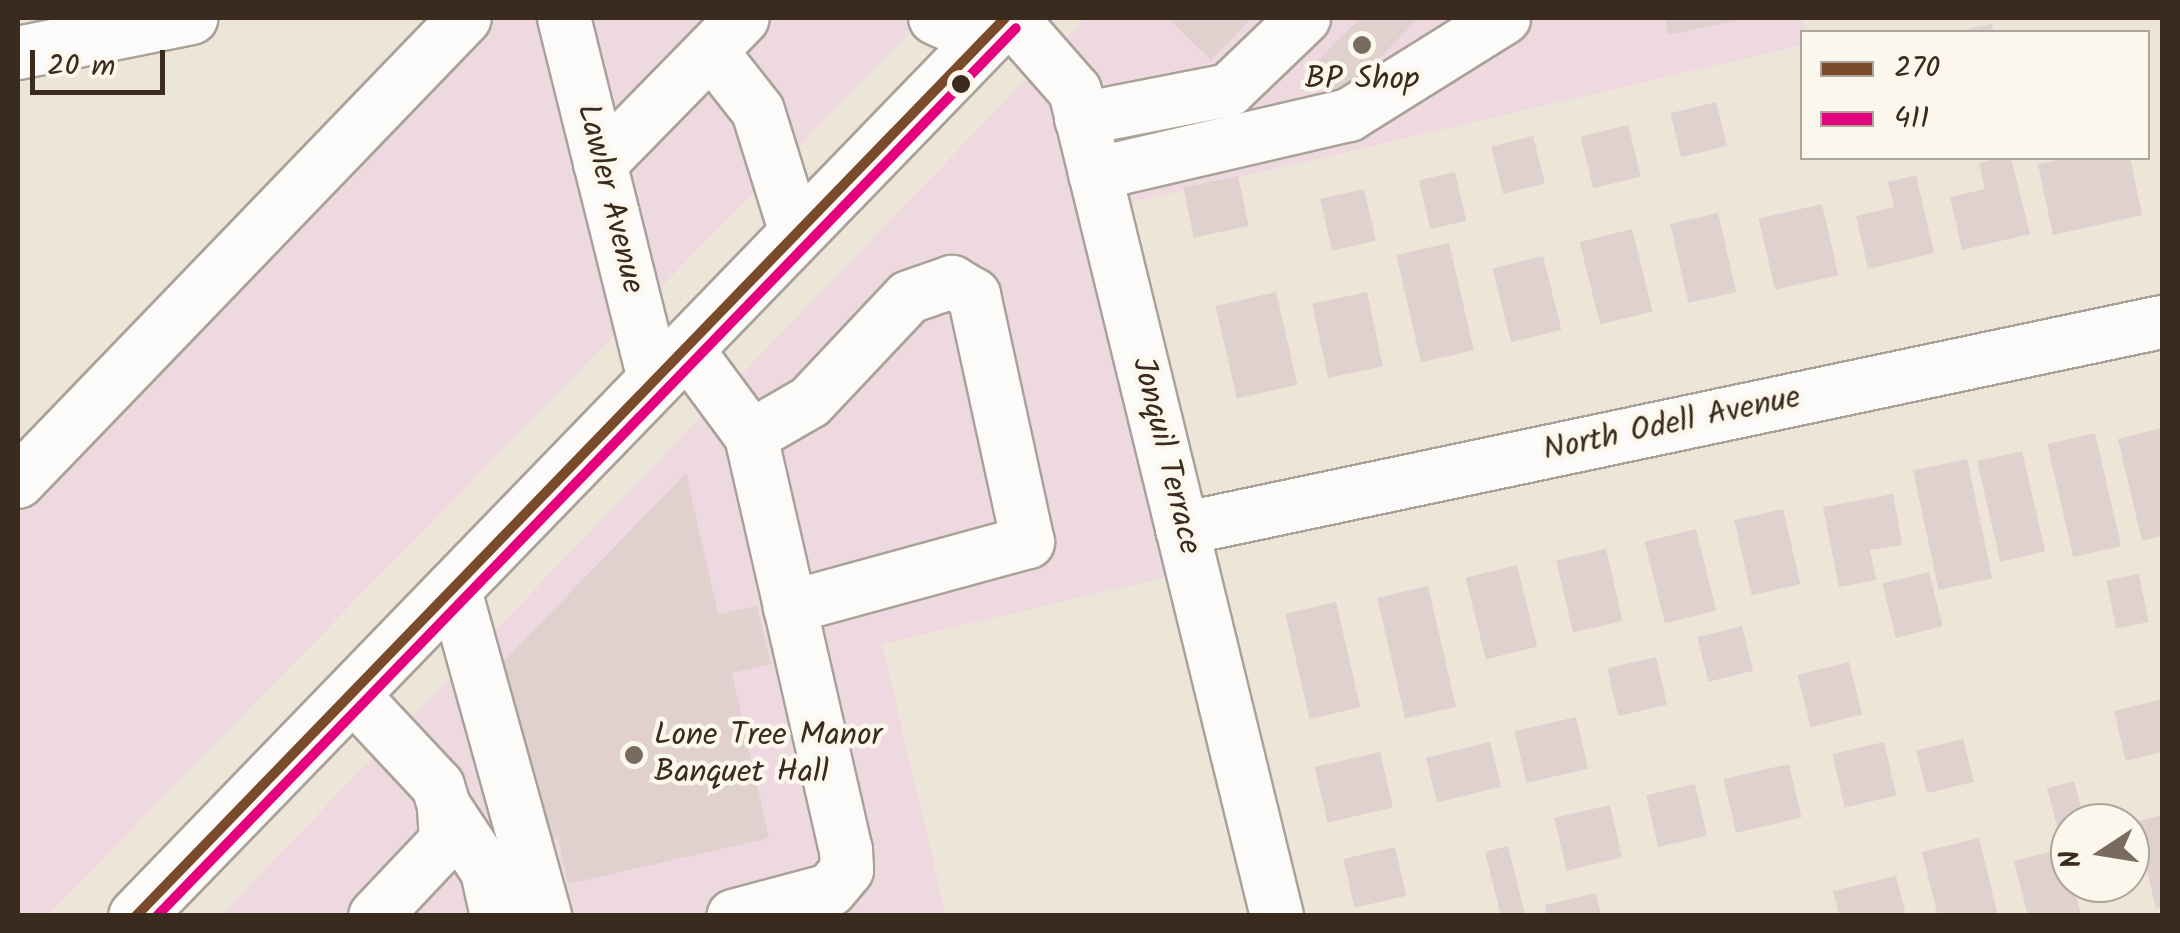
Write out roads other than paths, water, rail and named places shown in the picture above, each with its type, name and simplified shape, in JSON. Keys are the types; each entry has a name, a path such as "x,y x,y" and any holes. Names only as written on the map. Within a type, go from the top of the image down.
{"main road":[{"path":"136,916 796,232 983,23"}],"street":[{"path":"18,53 191,18"},
{"path":"18,482 465,18"},
{"name":"Lawler Avenue","path":"564,18 600,164 670,364"},
{"path":"1081,118 1229,90 1304,18"},
{"path":"1096,174 1349,114 1504,18"},
{"name":"Jonquil Terrace","path":"983,23 1075,91 1277,916"},
{"path":"600,164 727,34 758,111 796,232"},
{"path":"751,436 810,402 910,297 952,282 974,295 1028,542 790,607"},
{"name":"North Odell Avenue","path":"1182,529 2162,322"},
{"path":"670,364 751,436 847,870 830,890 734,916"},
{"path":"454,586 544,916"},
{"path":"351,693 438,786 444,806 446,841 375,916"},
{"path":"444,806 487,871 497,916"}],"place":[{"name":"BP Shop","path":"1362,45"},
{"name":"Lone Tree Manor Banquet Hall","path":"634,755"}]}
